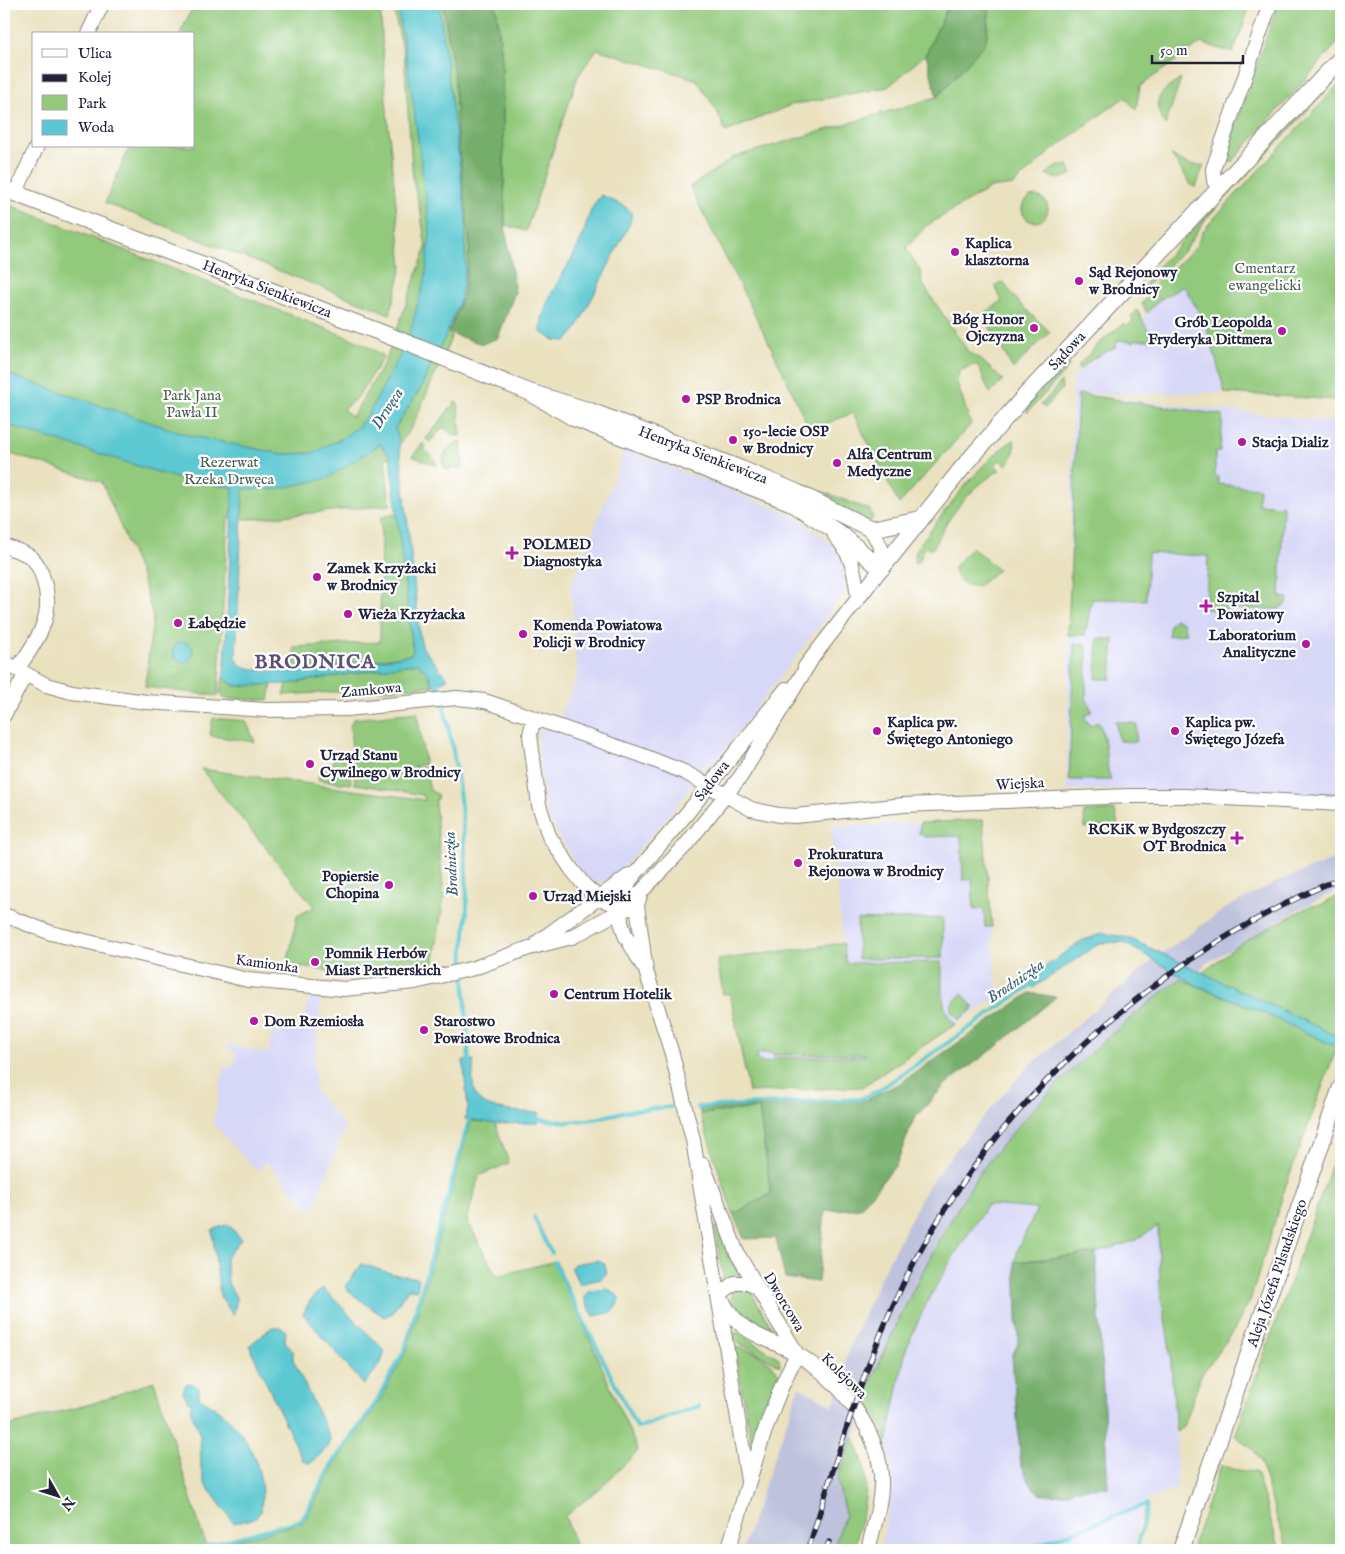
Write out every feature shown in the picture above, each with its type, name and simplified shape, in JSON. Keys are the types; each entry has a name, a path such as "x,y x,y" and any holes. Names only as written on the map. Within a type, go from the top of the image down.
{"main road":[{"name":"Sądowa","path":"881,569 920,519 1023,398 1341,58"},
{"name":"Henryka Sienkiewicza","path":"10,192 382,333 529,392 574,418 684,454 759,483 794,491 872,529"},
{"name":"Henryka Sienkiewicza","path":"759,483 842,534 881,569"},
{"path":"872,529 920,519"},
{"name":"Aleja Józefa Piłsudskiego","path":"1181,1550 1341,1087"}],"street":[{"path":"89,32 102,4"},
{"path":"1219,187 1214,181 1213,169 1270,4"},
{"path":"10,192 36,148"},
{"name":"Henryka Sienkiewicza","path":"821,521 846,548 854,568 858,597"},
{"path":"872,529 881,548 881,569"},
{"path":"4,546 31,557 35,562 44,581 48,602 44,627 21,672 4,715"},
{"name":"Sądowa","path":"628,913 624,891 636,870 667,838 811,660 881,569"},
{"name":"Sądowa","path":"641,892 685,846 726,797 741,776 811,660"},
{"name":"Zamkowa","path":"4,662 46,685 72,692 242,710 348,709 457,698 485,701 641,755 693,776 708,785"},
{"path":"534,718 530,735 538,805 546,827 572,870 600,899 628,913"},
{"name":"Wiejska","path":"708,785 726,797 764,813 795,816 904,805 1129,796 1185,796 1340,803"},
{"name":"Kamionka","path":"529,948 600,899 636,870"},
{"name":"Kamionka","path":"5,920 248,980 344,989 415,982 474,968 529,948 582,932 628,913 641,892"},
{"name":"Kamionka","path":"582,932 595,916 600,899"},
{"name":"Dworcowa","path":"628,913 625,935 646,971"},
{"name":"Dworcowa","path":"628,913 672,1054 693,1140 748,1481"},
{"path":"598,924 614,928 625,935"},
{"name":"Dworcowa","path":"693,1140 737,1252 797,1354 787,1373 748,1481 728,1550"},
{"path":"719,1295 734,1283 748,1283 756,1287"},
{"name":"Kolejowa","path":"719,1295 727,1310 740,1325 753,1334 797,1354 826,1377 847,1399 864,1424 879,1460 881,1485 879,1506 868,1550"}],"shaded area":[{"name":"Szpital Powiatowy","path":"1184,286 1207,327 1225,393 1078,394 1341,423 1341,789 1336,794 1067,789 1073,378 1089,362 1116,347 1117,339 1152,340 1141,320 1159,300"},
{"path":"624,449 793,515 832,544 842,563 846,584 844,593 714,763 704,765 679,803 624,866 603,881 595,883 582,874 549,819 543,794 537,731 542,727 554,731 563,717 561,713 577,679 571,587 621,462"},
{"path":"983,820 997,997 862,1087 749,1092 730,993 723,994 717,960 843,942 831,827"},
{"path":"1341,857 1341,889 1303,907 1209,962 1143,1012 1070,1075 883,1362 837,1479 845,1514 833,1550 742,1550 799,1387 833,1406 849,1348 882,1274 926,1189 966,1137 1025,1070 1149,963 1226,908 1283,879"},
{"path":"308,998 321,998 314,1065 316,1092 345,1127 312,1211 266,1161 257,1171 213,1124 224,1066 233,1068 237,1053 227,1050 228,1045 268,1053 272,1034 277,1035 279,1024 303,1030"},
{"path":"987,1205 1037,1208 1018,1248 1096,1253 1134,1241 1158,1226 1164,1320 1170,1350 1176,1420 1177,1489 1146,1500 1140,1511 1132,1550 880,1550 894,1483 887,1442 906,1349 925,1306 950,1262"}],"green space":[{"path":"194,4 380,4 386,100 402,267 390,314 105,203 129,148 195,148 195,32 181,32"},
{"name":"Park Jana Pawła II","path":"392,4 445,4 458,72 474,245 465,299 447,348 412,427 390,457 385,459 390,505 253,519 228,518 218,696 145,687 153,617 142,578 102,482 4,452 4,203 360,342 384,356 358,397 343,409 352,417 386,360 426,248 421,214 413,181 404,55"},
{"path":"443,4 496,4 502,59 505,225 515,292 498,338 482,344 449,333 463,296 470,247 457,132 454,75"},
{"path":"496,4 949,4 926,54 888,87 791,105 726,132 717,111 697,80 597,49 578,76 526,231 505,225 502,59"},
{"path":"949,4 990,4 986,42 937,97 926,54"},
{"path":"990,4 1251,4 1233,53 1201,43 1140,86 1136,110 1125,97 1051,151 1013,185 990,188 926,226 906,248 921,272 922,283 969,353 982,361 1003,380 990,393 977,364 959,371 957,383 971,424 899,504 853,413 810,430 773,351 690,187 734,157 937,97 986,42"},
{"path":"1278,4 1341,4 1341,39 1232,162 1225,157"},
{"path":"1341,72 1341,75 1205,220 1185,250 1142,290 1152,273"},
{"path":"1181,79 1165,125 1158,109 1159,98 1162,93"},
{"name":"Cmentarz ewangelicki","path":"1341,82 1341,400 1225,393 1207,327 1184,286 1159,300 1147,313 1142,304 1157,281 1196,247 1203,231 1216,216"},
{"path":"1171,155 1190,165 1204,165 1196,187 1192,186"},
{"path":"1059,165 1068,165 1072,174 1066,177 1053,178 1046,174"},
{"path":"1035,196 1044,200 1048,209 1044,218 1035,222 1026,218 1022,209 1026,200"},
{"path":"1002,281 1020,304 1050,332 1013,369 983,314 1002,301 995,286"},
{"path":"1137,310 1153,340 1134,340 1134,342 1117,340 1116,347 1094,358 1079,370 1077,367 1097,345 1124,323 1127,326 1133,320 1130,317"},
{"path":"1067,363 1070,366 1027,413 1028,405"},
{"path":"1061,382 1062,389 1045,408 1041,405"},
{"path":"1078,394 1223,415 1220,452 1215,452 1215,476 1218,477 1218,484 1259,488 1258,504 1283,506 1280,597 1288,598 1287,603 1279,609 1206,609 1208,556 1148,553 1146,600 1092,599 1085,635 1068,635"},
{"path":"455,402 458,403 461,436 455,436 443,427 430,442 426,439"},
{"path":"1014,440 1014,453 1009,462 1006,465 1000,460 995,465 1000,470 969,494 952,515 933,549 924,547 920,561 914,564 916,549 974,475 1001,449"},
{"path":"461,441 463,468 445,469 443,461 446,452 457,442"},
{"path":"423,443 425,450 434,459 437,466 412,456"},
{"path":"772,472 870,510 873,518 870,522 774,477"},
{"path":"397,514 413,651 410,655 292,672 294,647 380,642 381,517"},
{"path":"972,547 998,570 978,586 961,582 956,576 954,567"},
{"path":"1175,619 1183,622 1186,634 1168,636 1170,623"},
{"path":"1098,639 1114,639 1111,679 1096,679"},
{"path":"1074,644 1084,644 1087,648 1086,698 1092,711 1084,717 1090,726 1098,721 1104,735 1107,765 1111,780 1069,780"},
{"path":"418,663 428,674 433,686 284,695 287,684"},
{"path":"223,678 235,686 272,684 269,700 226,699 220,693"},
{"path":"417,712 425,764 414,766 414,768 425,768 430,790 438,795 435,803 444,897 433,968 328,971 287,965 297,916 314,907 201,769 426,800 423,795 355,784 350,727 353,719"},
{"path":"213,718 246,721 255,742 212,736 210,734"},
{"path":"1115,721 1137,724 1136,742 1119,741"},
{"path":"334,757 349,760 351,784 318,780 319,773 332,767"},
{"path":"1115,810 1118,826 1085,828 1084,812"},
{"path":"983,820 992,927 985,927 984,909 974,910 972,879 963,880 961,836 925,837 919,833 920,823"},
{"path":"1341,894 1341,1038 1202,973 1234,948 1261,932 1310,906 1322,905"},
{"path":"943,918 943,958 858,959 857,920"},
{"path":"843,943 846,963 942,962 944,1005 951,1019 956,1024 862,1087 749,1092 730,993 723,994 717,960","holes":["758,1053 773,1053 773,1055 865,1054 865,1056 774,1058 773,1061 764,1063 757,1058"]},
{"path":"1180,979 1253,1008 1337,1047 1286,1185 1250,1301 1233,1332 1201,1375 1184,1427 1176,1432 1170,1350 1160,1289 1158,1226 1134,1241 1096,1253 1015,1262 1018,1248 1037,1209 987,1205 950,1262 925,1306 906,1349 887,1442 881,1424 864,1398 919,1278 944,1231 976,1179 1026,1117 1050,1092 1100,1044"},
{"path":"962,993 974,1008 959,1020 951,1011 951,1005"},
{"path":"1030,993 1056,997 996,1047 946,1084 914,1119 896,1165 860,1208 825,1211 818,1282 785,1278 776,1238 744,1239 733,1214 771,1194 759,1108 700,1114 699,1109 866,1100 900,1083"},
{"path":"759,1108 771,1194 733,1214 700,1114"},
{"path":"471,1121 495,1123 509,1163 479,1176 467,1220 496,1276 556,1261 638,1451 599,1489 565,1516 577,1550 4,1550 4,1427 94,1403 154,1381 205,1543 205,1549 304,1522 334,1465 378,1404 407,1350"},
{"path":"1341,1139 1341,1550 1289,1550 1278,1522 1261,1463 1254,1450 1235,1436"},
{"path":"714,1227 717,1227 740,1276 724,1281"},
{"path":"1096,1253 1108,1487 1074,1489 1064,1494 1042,1495 1033,1488 1021,1466 1012,1356 1018,1343 1015,1262"},
{"path":"740,1288 751,1292 779,1340 749,1323 730,1303 733,1292"},
{"path":"737,1332 779,1358 780,1366 734,1340 733,1335"},
{"path":"734,1347 747,1350 759,1356 770,1363 779,1373 754,1446 752,1445"},
{"path":"853,1437 864,1467 866,1493 864,1506 854,1550 833,1550 845,1514 837,1479"},
{"path":"1221,1465 1237,1470 1256,1472 1280,1550 1191,1550"}],"water":[{"name":"Rezerwat Rzeka Drwęca","path":"397,4 439,4 466,215 465,272 460,300 446,335 420,389 395,428 399,441 420,638 423,648 448,679 433,686 428,674 418,663 287,684 235,686 223,678 233,487 189,482 4,424 4,373 191,436 283,454 312,453 343,438 359,426 369,413 407,342 425,279 430,233 413,100","holes":["380,444 390,456 413,651 410,655 347,666 303,671 281,672 241,666 236,658 243,489 278,489 328,478"]},
{"path":"601,195 624,206 632,213 630,223 576,330 566,341 554,340 541,332 545,308 555,286 574,255 592,208"},
{"path":"183,642 190,645 193,652 190,659 183,662 176,659 173,652 176,645"},
{"path":"1103,933 1129,938 1341,1038 1341,1049 1253,1008 1194,984 1123,942 1100,943 1033,988 1027,980 1081,941"},
{"path":"474,1060 473,1088 480,1101 505,1110 540,1113 538,1123 497,1124 465,1119 468,1107 463,1061"},
{"path":"228,1224 241,1239 226,1258 228,1283 237,1299 233,1315 220,1296 212,1230"},
{"path":"598,1260 604,1263 607,1273 601,1279 579,1284 571,1267 574,1264"},
{"path":"362,1264 393,1274 419,1278 417,1290 408,1289 392,1313 384,1317 348,1291 346,1285"},
{"path":"323,1288 385,1351 381,1363 364,1385 303,1314 311,1299"},
{"path":"607,1289 614,1292 620,1299 613,1312 594,1316 585,1301 585,1297 590,1291"},
{"path":"272,1327 280,1327 286,1331 285,1341 293,1352 293,1360 330,1438 329,1446 310,1464 303,1461 251,1350 250,1345"},
{"path":"191,1383 199,1388 199,1398 224,1415 234,1425 244,1437 251,1450 257,1464 262,1494 260,1512 252,1519 234,1523 205,1484 201,1469 200,1435 190,1409 192,1403 189,1402 183,1392 186,1384"}],"waterway":[{"name":"Brodniczka","path":"436,679 441,696"},
{"name":"Brodniczka","path":"443,703 457,778 465,854 467,905 464,967"},
{"name":"Brodniczka","path":"464,974 469,1064"},
{"name":"Brodniczka","path":"697,1107 860,1099 878,1091 1034,983"},
{"name":"Brodniczka","path":"536,1119 568,1122 595,1119 627,1111 672,1107"},
{"path":"192,1550 302,1520 332,1464 376,1403 405,1349 470,1117"},
{"path":"534,1217 551,1253"},
{"path":"554,1262 637,1428 699,1406"},
{"path":"1024,1550 1147,1504"},
{"path":"1137,1550 1147,1504"}],"railway":[{"path":"808,1550 862,1382 888,1316 903,1284 940,1218 983,1155 1032,1097 1086,1042 1145,993 1207,949 1273,910 1341,878"},
{"path":"826,1550 829,1542"}],"place":[{"name":"Kaplica klasztorna","path":"955,252"},
{"name":"Sąd Rejonowy w Brodnicy","path":"1079,281"},
{"name":"Bóg Honor Ojczyzna","path":"1034,328"},
{"name":"Grób Leopolda Fryderyka Dittmera","path":"1282,331"},
{"name":"PSP Brodnica","path":"686,399"},
{"name":"150-lecie OSP w Brodnicy","path":"733,440"},
{"name":"Stacja Dializ","path":"1242,442"},
{"name":"Alfa Centrum Medyczne","path":"837,463"},
{"name":"POLMED Diagnostyka","path":"512,553"},
{"name":"Zamek Krzyżacki w Brodnicy","path":"317,577"},
{"name":"Szpital Powiatowy","path":"1206,606"},
{"name":"Wieża Krzyżacka","path":"348,614"},
{"name":"Łabędzie","path":"178,623"},
{"name":"Komenda Powiatowa Policji w Brodnicy","path":"523,634"},
{"name":"Laboratorium Analityczne","path":"1306,644"},
{"name":"Kaplica pw. Świętego Antoniego","path":"877,731"},
{"name":"Kaplica pw. Świętego Józefa","path":"1175,731"},
{"name":"Urząd Stanu Cywilnego w Brodnicy","path":"310,764"},
{"name":"RCKiK w Bydgoszczy OT Brodnica","path":"1237,838"},
{"name":"Prokuratura Rejonowa w Brodnicy","path":"798,863"},
{"name":"Popiersie Chopina","path":"389,885"},
{"name":"Urząd Miejski","path":"533,896"},
{"name":"Pomnik Herbów Miast Partnerskich","path":"315,962"},
{"name":"Centrum Hotelik","path":"554,994"},
{"name":"Dom Rzemiosła","path":"254,1021"},
{"name":"Starostwo Powiatowe Brodnica","path":"424,1030"}],"district":[{"name":"BRODNICA","path":"315,662"}],"water label":[{"name":"Drwęca","path":"388,409"}]}
